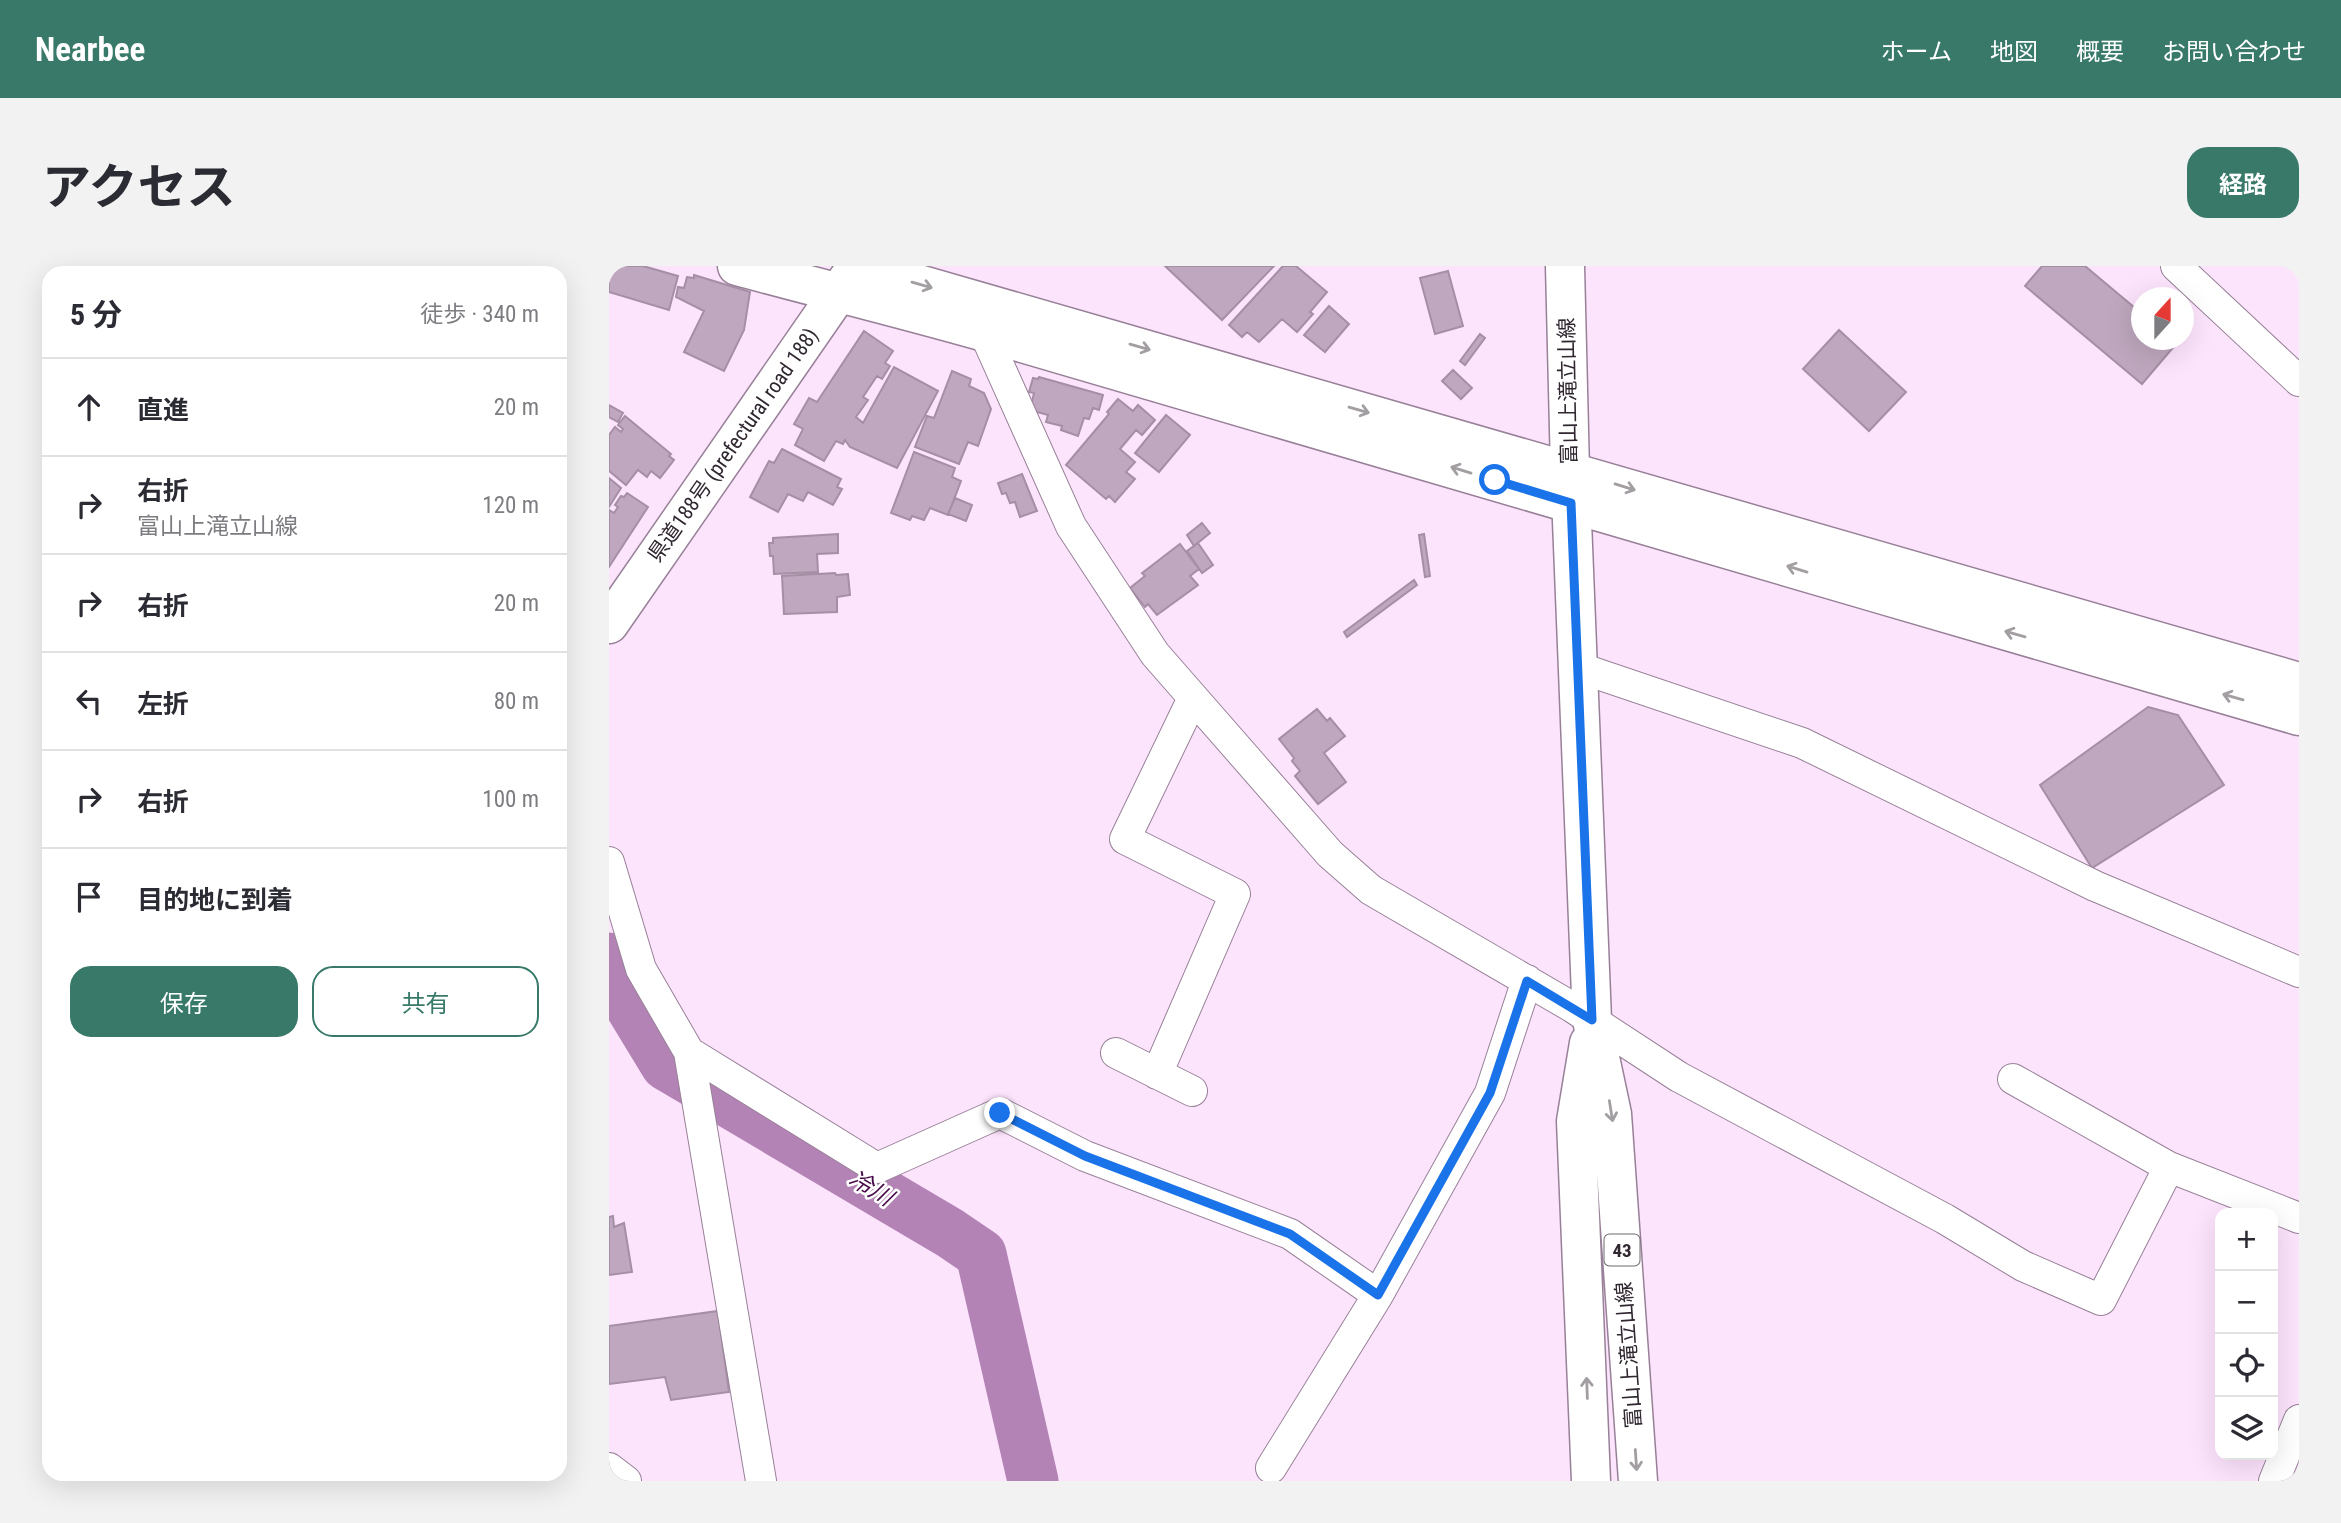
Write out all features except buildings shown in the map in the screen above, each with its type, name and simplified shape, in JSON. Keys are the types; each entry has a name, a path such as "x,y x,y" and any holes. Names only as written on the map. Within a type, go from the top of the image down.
{"street":[{"path":"737,266 852,273 1570,487 2299,716"},
{"name":"富山上滝立山線","path":"1565,266 1570,487 1592,1020 1612,1114 1638,1481"},
{"path":"2176,266 2299,381"},
{"path":"852,273 984,332 1381,446 1570,487 1950,583 2299,682"},
{"name":"県道188号 (prefectural road 188)","path":"609,625 852,273"},
{"path":"984,332 1071,526 1155,653 1330,854 1371,890 1592,1020 1679,1077 1945,1219 2023,1266 2101,1300 2169,1167"},
{"path":"1577,667 1802,743 2095,886 2299,972"},
{"path":"1157,1074 1235,894 1125,839 1193,698"},
{"path":"609,862 641,969 689,1052 761,1481"},
{"path":"1271,1468 1378,1295 1490,1093 1527,981"},
{"name":"富山上滝立山線","path":"1592,1020 1576,1121 1594,1479"},
{"path":"689,1052 877,1168 1000,1113 1085,1156 1290,1234 1378,1295"},
{"path":"1116,1053 1192,1091"},
{"path":"2013,1079 2169,1167 2299,1219"},
{"path":"2274,1481 2299,1420"},
{"path":"609,1468 626,1481"}],"waterway":[{"name":"冷川","path":"609,958 632,1009 666,1065 981,1254 1033,1481"}],"route":[{"path":"1000,1113 1085,1156 1290,1234 1378,1295 1490,1093 1527,981 1592,1020 1571,503 1495,480"}]}
